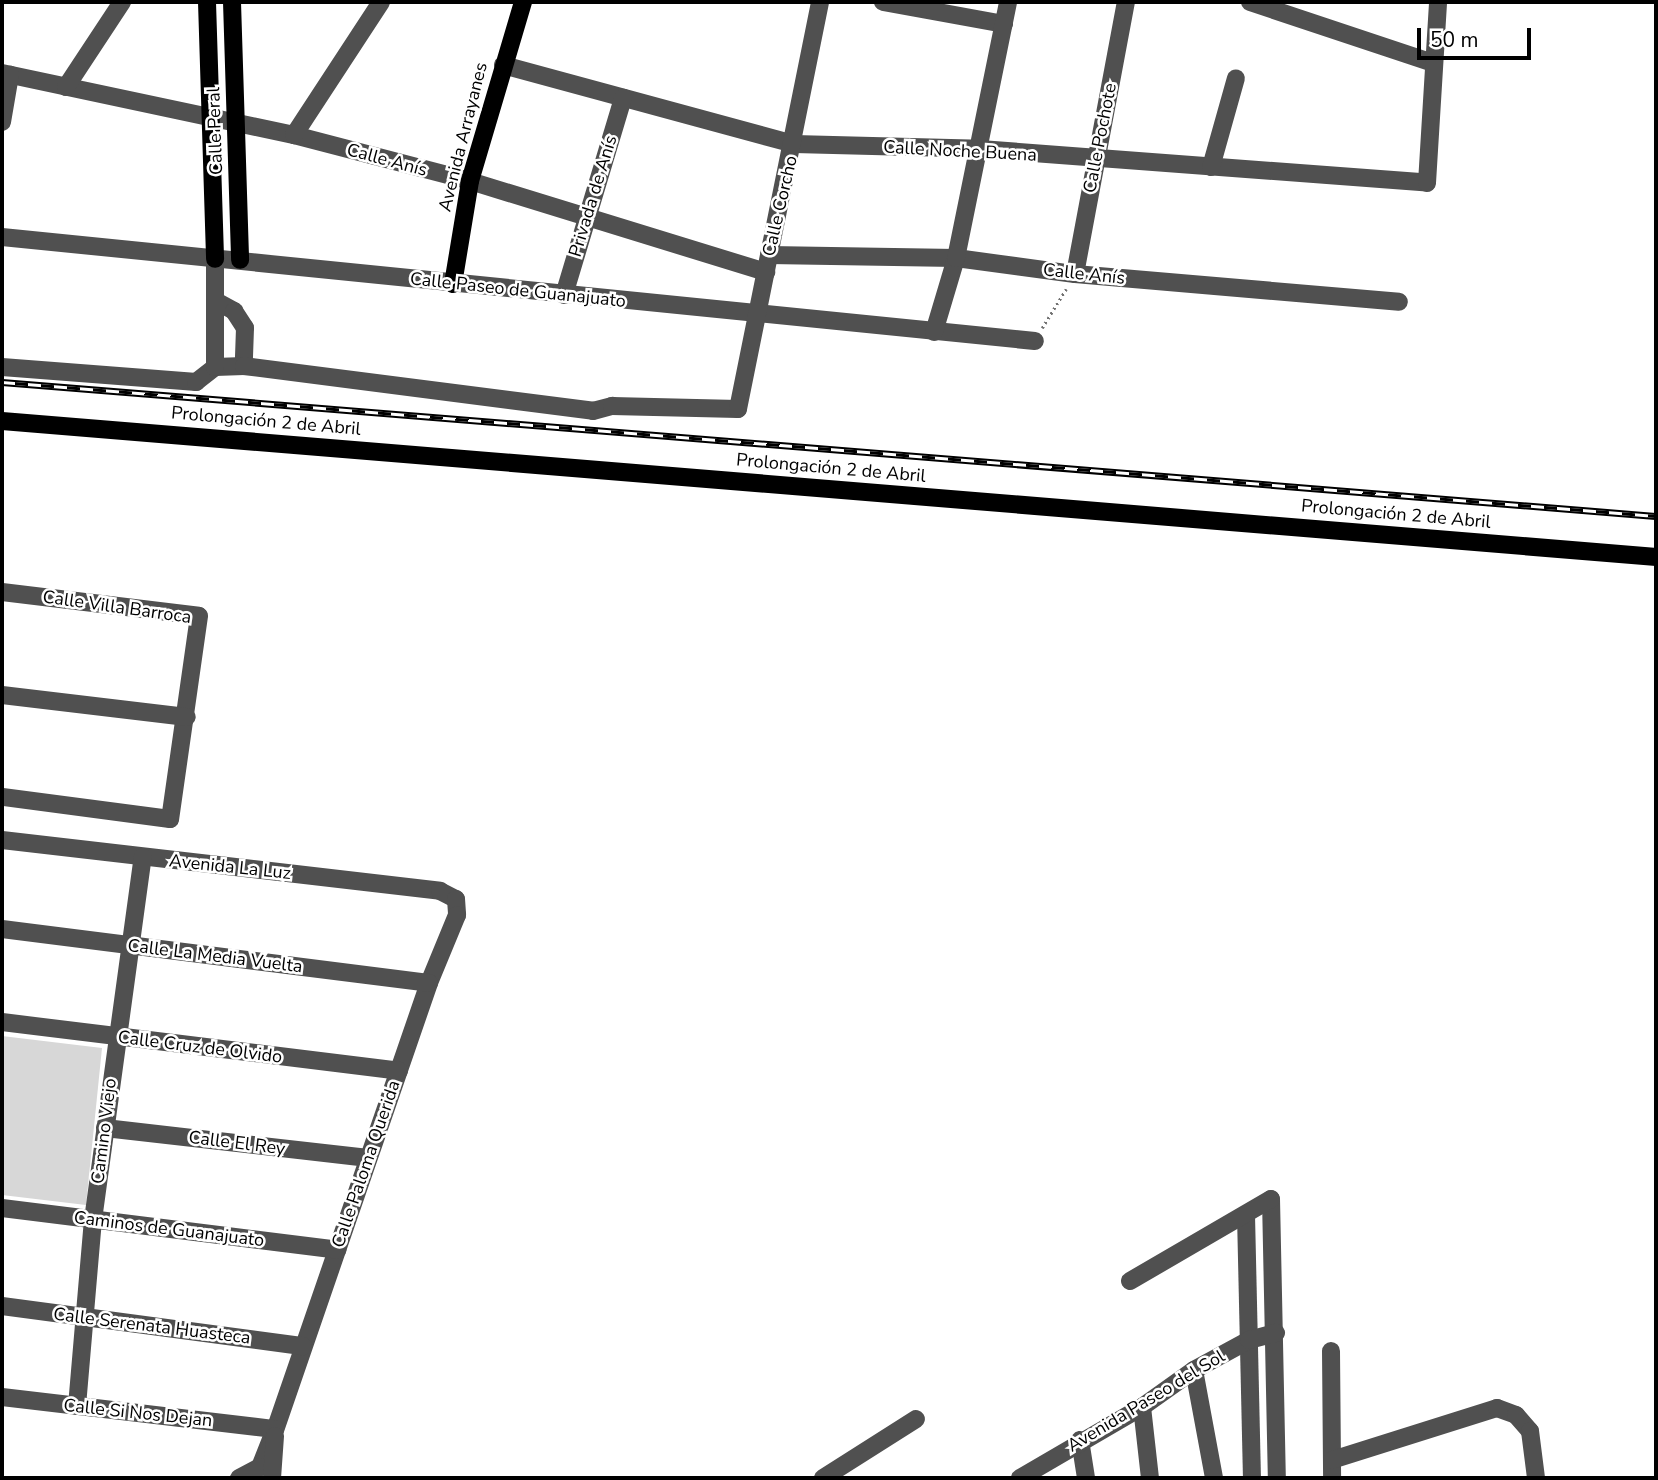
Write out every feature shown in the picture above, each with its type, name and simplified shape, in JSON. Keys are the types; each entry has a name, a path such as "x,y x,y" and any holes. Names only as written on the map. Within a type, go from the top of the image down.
{"main road":[{"name":"Calle Peral","path":"207,2 215,259"},
{"name":"Calle Peral","path":"232,2 240,260"},
{"name":"Avenida Arrayanes","path":"453,284 470,181 520,2"},
{"name":"Prolongación 2 de Abril","path":"2,421 1656,557"}],"street":[{"path":"66,87 122,2"},
{"path":"294,135 381,2"},
{"name":"Calle Corcho","path":"244,366 593,411 612,406 737,409 755,313 794,144 820,2"},
{"path":"883,2 1004,24"},
{"path":"934,332 956,258 1008,2"},
{"name":"Calle Pochote","path":"1075,274 1126,2"},
{"path":"1250,2 1433,63 1438,2"},
{"name":"Calle Noche Buena","path":"503,65 794,144 980,149 1427,183 1433,63"},
{"path":"2,122 6,74"},
{"name":"Calle Anís","path":"6,74 294,135 768,263 956,258 1075,274 1399,302"},
{"path":"1211,167 1236,78"},
{"name":"Privada de Anís","path":"564,295 623,98"},
{"name":"Calle Paseo de Guanajuato","path":"2,237 1035,341"},
{"path":"215,259 215,367"},
{"path":"2,367 196,382 215,367 244,366 245,328 234,311 216,301"},
{"name":"Calle Villa Barroca","path":"2,592 199,616 187,717 170,819 2,797"},
{"path":"2,695 187,717"},
{"name":"Avenida La Luz","path":"2,839 440,891 456,899"},
{"name":"Camino Viejo","path":"77,1406 93,1220 116,1037 143,857"},
{"name":"Calle Paloma Querida","path":"239,1478 260,1466 275,1429 429,983 457,915 456,899"},
{"name":"Calle La Media Vuelta","path":"2,929 429,983"},
{"name":"Calle Cruz de Olvido","path":"2,1022 399,1070"},
{"name":"Calle El Rey","path":"105,1128 368,1158"},
{"path":"1130,1281 1271,1199 1276,1333 1277,1478"},
{"name":"Caminos de Guanajuato","path":"2,1208 337,1250"},
{"path":"1246,1215 1252,1478"},
{"name":"Calle Serenata Huasteca","path":"2,1306 303,1346"},
{"name":"Avenida Paseo del Sol","path":"1024,1477 1080,1440 1142,1407 1194,1370 1250,1340 1276,1333"},
{"path":"1331,1351 1332,1478"},
{"path":"1194,1370 1214,1478"},
{"name":"Calle Si Nos Dejan","path":"2,1397 275,1429"},
{"path":"1142,1407 1150,1478"},
{"path":"1332,1460 1497,1408 1516,1415 1530,1431 1536,1478"},
{"path":"823,1478 916,1419"},
{"path":"272,1478 276,1466 275,1429"},
{"path":"1080,1440 1086,1478"}],"path":[{"path":"1035,341 1075,274"}],"shaded area":[{"path":"2,1036 102,1048 86,1205 2,1195"}],"railway":[{"path":"2,382 1656,516"}]}
